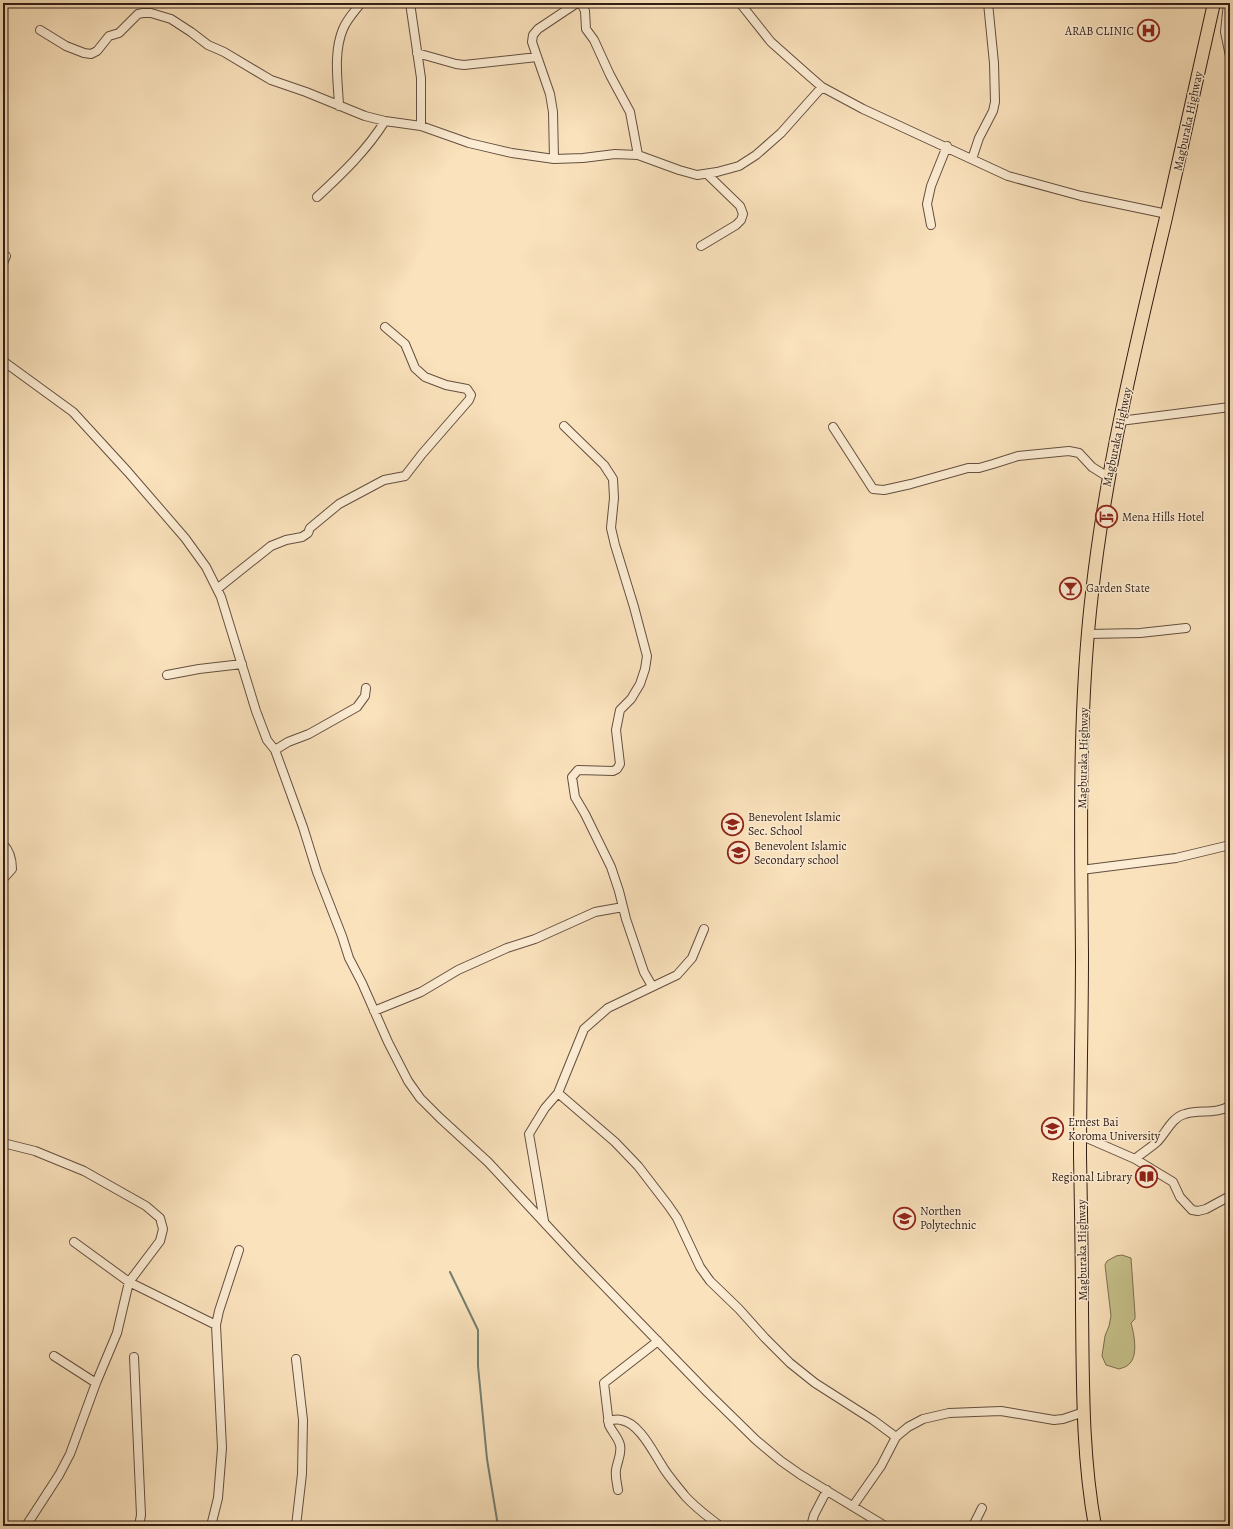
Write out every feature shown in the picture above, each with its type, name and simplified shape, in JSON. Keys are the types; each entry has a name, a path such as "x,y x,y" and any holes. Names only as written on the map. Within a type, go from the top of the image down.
{"main road":[{"name":"Magburaka Highway","path":"1095,1526 1086,1466 1082,1357 1083,1315 1080,1135 1083,705 1091,594 1108,477 1142,318 1214,3"}],"street":[{"path":"339,106 337,59 342,34 347,22 361,3"},
{"path":"410,3 421,78 421,126"},
{"path":"554,159 553,112 550,94 532,42 533,35 538,29 577,3"},
{"path":"581,3 585,11 586,28 594,40 610,75 630,112 638,155"},
{"path":"740,3 771,42 822,87 863,109 946,146 1008,176 1081,196 1167,214"},
{"path":"972,159 979,138 993,111 995,102 994,63 988,3"},
{"path":"1228,3 1225,32 1230,56"},
{"path":"40,30 66,46 91,54 97,51 108,36 120,33 138,14 143,12 151,13 171,20 191,32 208,45 224,52 271,80 306,92 365,116 385,121 421,126 469,143 512,153 554,159 583,158 615,154 638,155 697,175 717,172 739,166 756,155 781,133 822,87"},
{"path":"417,53 464,65 537,57"},
{"path":"317,197 343,173 380,130 385,121"},
{"path":"931,225 927,204 931,186 946,146"},
{"path":"701,246 736,225 741,220 743,214 740,206 707,174"},
{"path":"217,589 271,546 308,534 310,528 339,504 384,480 405,476 468,400 470,395 467,389 446,385 425,378 415,368 405,344 385,327"},
{"path":"3,361 73,412 186,538 206,567 221,597 256,711 267,740 274,750 303,827 317,872 349,958 388,1042 408,1081 420,1098 488,1162 658,1342 756,1440 781,1461 801,1475 885,1526"},
{"path":"1120,421 1230,407"},
{"path":"564,426 604,465 613,479 614,498 611,528 647,656 645,669 640,684 631,699 620,710 616,730 620,764 617,770 578,770 572,777 575,797 611,867 644,972 652,986"},
{"path":"833,427 873,489 884,490 912,484 968,468 979,468 1018,456 1069,451 1079,453 1092,467 1108,477"},
{"path":"1088,634 1140,633 1186,628"},
{"path":"167,675 198,669 242,664"},
{"path":"274,750 288,742 309,734 357,707 365,696 366,688"},
{"path":"3,844 12,859 12,869 3,879"},
{"path":"1081,870 1176,858 1230,846"},
{"path":"374,1011 421,992 458,970 507,948 535,939 595,912 623,907"},
{"path":"544,1222 529,1134 545,1108 558,1093 584,1029 608,1008 677,975 692,958 704,929"},
{"path":"558,1093 615,1142 638,1166 677,1218 700,1267 710,1281 739,1309 765,1338 790,1363 815,1383 879,1424 896,1437"},
{"path":"1135,1159 1157,1142 1172,1123 1184,1114 1212,1113 1221,1111 1230,1106"},
{"path":"1080,1135 1135,1159 1173,1182 1183,1201 1192,1210 1198,1211 1206,1209 1230,1196"},
{"path":"3,1143 35,1152 84,1171 146,1206 160,1218 163,1229 160,1241 129,1282 117,1333 96,1383 70,1454 26,1526"},
{"path":"74,1242 129,1282 216,1325"},
{"path":"211,1526 218,1498 222,1448 216,1325 219,1311 239,1250"},
{"path":"618,1490 616,1472 620,1446 618,1439 611,1431 608,1421 604,1383 658,1342"},
{"path":"54,1356 96,1383"},
{"path":"134,1357 141,1515 139,1526"},
{"path":"296,1359 303,1420 302,1474 296,1526"},
{"path":"853,1506 881,1466 896,1437 908,1427 923,1419 949,1413 1001,1411 1054,1420 1084,1412"},
{"path":"608,1421 618,1419 623,1420 642,1434 662,1465 686,1496 695,1506 720,1526"},
{"path":"811,1526 814,1515 827,1490"},
{"path":"973,1526 982,1508"}],"shaded area":[{"path":"1122,1255 1131,1258 1135,1319 1131,1323 1135,1351 1134,1357 1131,1361 1126,1366 1119,1369 1106,1365 1102,1356 1105,1336 1111,1316 1105,1265 1107,1261 1116,1256"}],"waterway":[{"path":"450,1272 478,1330 478,1366 487,1459 498,1526"}],"place":[{"name":"ARAB CLINIC","path":"1149,31"},
{"name":"Mena Hills Hotel","path":"1107,517"},
{"name":"Garden State","path":"1071,588"},
{"name":"Benevolent Islamic Sec. School","path":"732,824"},
{"name":"Benevolent Islamic Secondary school","path":"739,853"},
{"name":"Ernest Bai Koroma University","path":"1052,1129"},
{"name":"Regional Library","path":"1147,1177"},
{"name":"Northen Polytechnic","path":"904,1218"}]}
